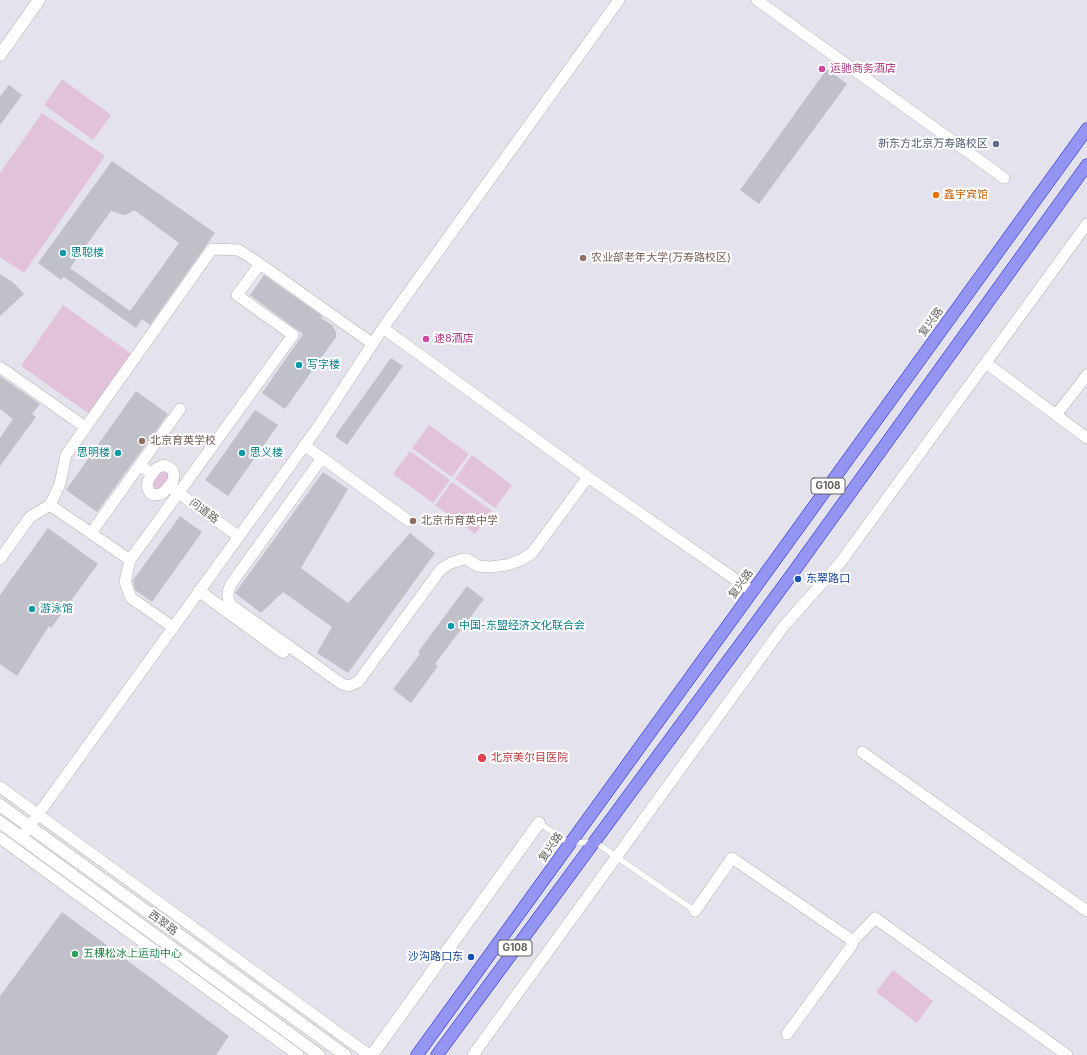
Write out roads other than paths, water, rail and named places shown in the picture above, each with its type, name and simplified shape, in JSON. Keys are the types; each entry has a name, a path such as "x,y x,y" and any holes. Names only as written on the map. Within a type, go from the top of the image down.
{"highway":[{"name":"复兴路","path":"417,1055 1087,129"},
{"name":"G108","path":"437,1055 797,567 1087,165"}],"main road":[{"path":"1,50 39,0"},
{"path":"199,591 283,652"},
{"name":"西翠路","path":"0,805 345,1055"},
{"name":"西翠路","path":"0,822 319,1055"},
{"path":"372,1055 539,823"}],"street":[{"path":"21,838 322,420 383,328 619,0"},
{"path":"757,0 1004,178"},
{"path":"473,1055 783,627 840,563 1087,224"},
{"path":"0,559 30,517 50,505 60,484 66,455 212,249 239,250 373,344"},
{"path":"173,627 131,598 125,582 130,560 293,335 237,295 260,264"},
{"path":"383,328 588,477 752,591"},
{"path":"986,363 1087,438"},
{"path":"0,367 85,427"},
{"path":"1056,414 1087,375"},
{"path":"91,533 180,409"},
{"path":"304,445 409,521"},
{"path":"322,458 231,584 228,592 228,598 231,605 342,684 348,686 358,682 441,569 451,563 463,559 468,559 478,566 490,567 507,565 521,560 532,553 588,477"},
{"path":"140,465 152,474"},
{"path":"161,465 166,465 172,469 174,477 164,492 159,495 154,495 151,494 147,486 152,474 161,465"},
{"name":"问道路","path":"169,486 238,536"},
{"path":"50,505 130,560"},
{"path":"862,752 1087,911"},
{"path":"0,787 369,1055"},
{"path":"0,838 298,1055"},
{"path":"695,911 732,858 853,941"},
{"path":"787,1034 852,945 853,941 875,918 1067,1055"}],"lane":[{"path":"539,823 570,843 595,842 695,911"}],"place":[{"name":"运驰商务酒店","path":"822,69"},
{"name":"新东方北京万寿路校区","path":"996,144"},
{"name":"鑫宇宾馆","path":"936,195"},
{"name":"思聪楼","path":"63,253"},
{"name":"农业部老年大学(万寿路校区)","path":"583,258"},
{"name":"速8酒店","path":"426,339"},
{"name":"写字楼","path":"299,365"},
{"name":"北京育英学校","path":"142,441"},
{"name":"思明楼","path":"118,453"},
{"name":"思义楼","path":"242,453"},
{"name":"北京市育英中学","path":"413,521"},
{"name":"东翠路口","path":"798,579"},
{"name":"游泳馆","path":"32,609"},
{"name":"中国-东盟经济文化联合会","path":"451,626"},
{"name":"北京美尔目医院","path":"482,758"},
{"name":"五棵松冰上运动中心","path":"75,954"},
{"name":"沙沟路口东","path":"471,957"}]}
